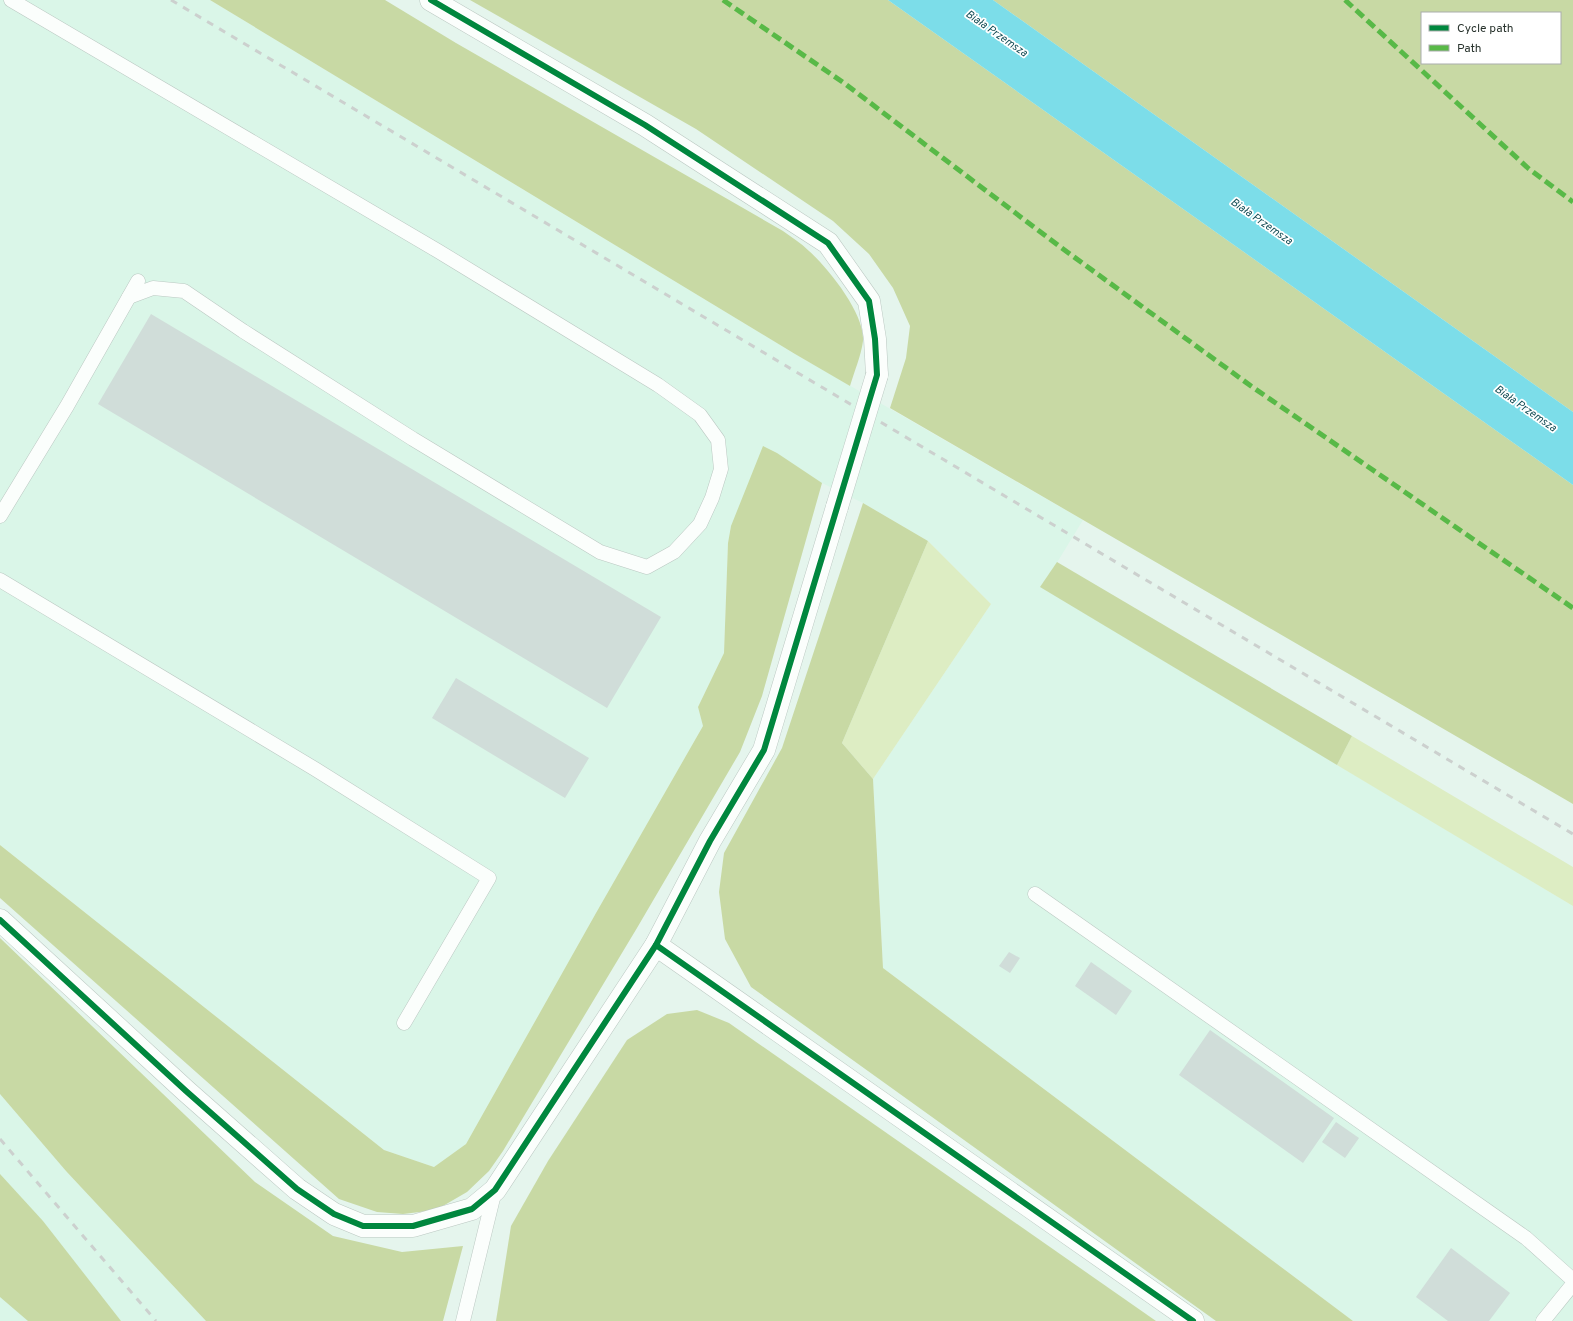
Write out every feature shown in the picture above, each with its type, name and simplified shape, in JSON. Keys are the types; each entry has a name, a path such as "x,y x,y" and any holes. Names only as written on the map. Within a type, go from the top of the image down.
{"street":[{"path":"0,920 186,1091 297,1190 334,1214 363,1226 413,1226 472,1209 495,1190 656,945 710,841 764,750 877,375 875,339 869,301 828,243 645,125 431,0"},
{"path":"656,945 1193,1321"}],"lane":[{"path":"11,0 438,251 658,385 700,415 718,440 721,469 712,498 700,524 674,552 647,568 600,552 407,434 243,331 184,291 153,288 129,297"},
{"path":"0,516 67,406 138,281"},
{"path":"0,580 315,769 490,878 404,1023"},
{"path":"1035,894 1526,1238 1573,1280"},
{"path":"464,1321 495,1190"},
{"path":"1543,1321 1573,1284"}],"shaded area":[{"path":"0,0 210,0 795,354 1083,520 1041,587 1573,906 1573,1321 1353,1321 883,968 873,779 991,604 928,541 863,503 822,483 731,526 728,543 724,653 698,707 703,726 466,1144 434,1167 384,1150 0,845"},
{"path":"0,1094 66,1171 206,1321 0,1321"}],"green space":[{"path":"210,0 385,0 456,43 783,231 806,248 826,269 852,305 858,318 862,330 863,341 850,386 795,354"},
{"path":"470,0 888,0 1573,485 1573,804 890,408 906,358 910,326 893,288 869,254 833,221 696,129"},
{"path":"993,0 1573,0 1573,412"},
{"path":"763,446 777,453 822,483 762,696 740,752 637,928 503,1151 489,1171 467,1192 436,1210 403,1214 377,1212 339,1199 0,898 0,845 384,1150 434,1167 466,1144 703,726 698,707 724,653 728,543 731,526"},
{"path":"863,503 928,541 842,743 873,779 883,968 1353,1321 1216,1321 751,987 725,939 719,892 724,853 782,748"},
{"path":"928,541 991,604 873,779 842,743"},
{"path":"1057,562 1352,736 1337,765 1040,587"},
{"path":"1352,736 1573,867 1573,906 1337,765"},
{"path":"0,938 255,1182 333,1236 402,1252 463,1246 443,1321 206,1321 66,1171 0,1094"},
{"path":"697,1010 729,1023 1156,1321 496,1321 511,1226 548,1161 627,1040 667,1014"},
{"path":"0,1174 43,1221 121,1321 28,1321 0,1297"}],"water":[{"name":"Biała Przemsza","path":"888,0 993,0 1573,412 1573,485"}],"building":[{"path":"151,314 661,617 607,708 98,404"},
{"path":"456,678 589,758 565,798 432,718"},
{"path":"1009,952 1020,958 1010,973 999,966"},
{"path":"1091,962 1132,991 1116,1015 1075,986"},
{"path":"1210,1030 1334,1118 1303,1163 1179,1075"},
{"path":"1336,1122 1359,1138 1345,1158 1322,1142"},
{"path":"1451,1248 1510,1293 1489,1321 1448,1321 1416,1297"}],"railway":[{"path":"171,0 1573,834"},
{"path":"0,1139 156,1321"}],"marked path":[{"path":"723,0 844,83 1059,246 1251,386 1573,608"},
{"path":"1345,0 1529,169 1573,202"}],"cycle path":[{"path":"0,920 186,1091 297,1189 334,1214 363,1226 413,1226 472,1209 495,1190 656,945 710,841 764,750 877,375 875,339 869,301 828,243 645,125 431,0"},
{"path":"656,945 1193,1321"}]}
